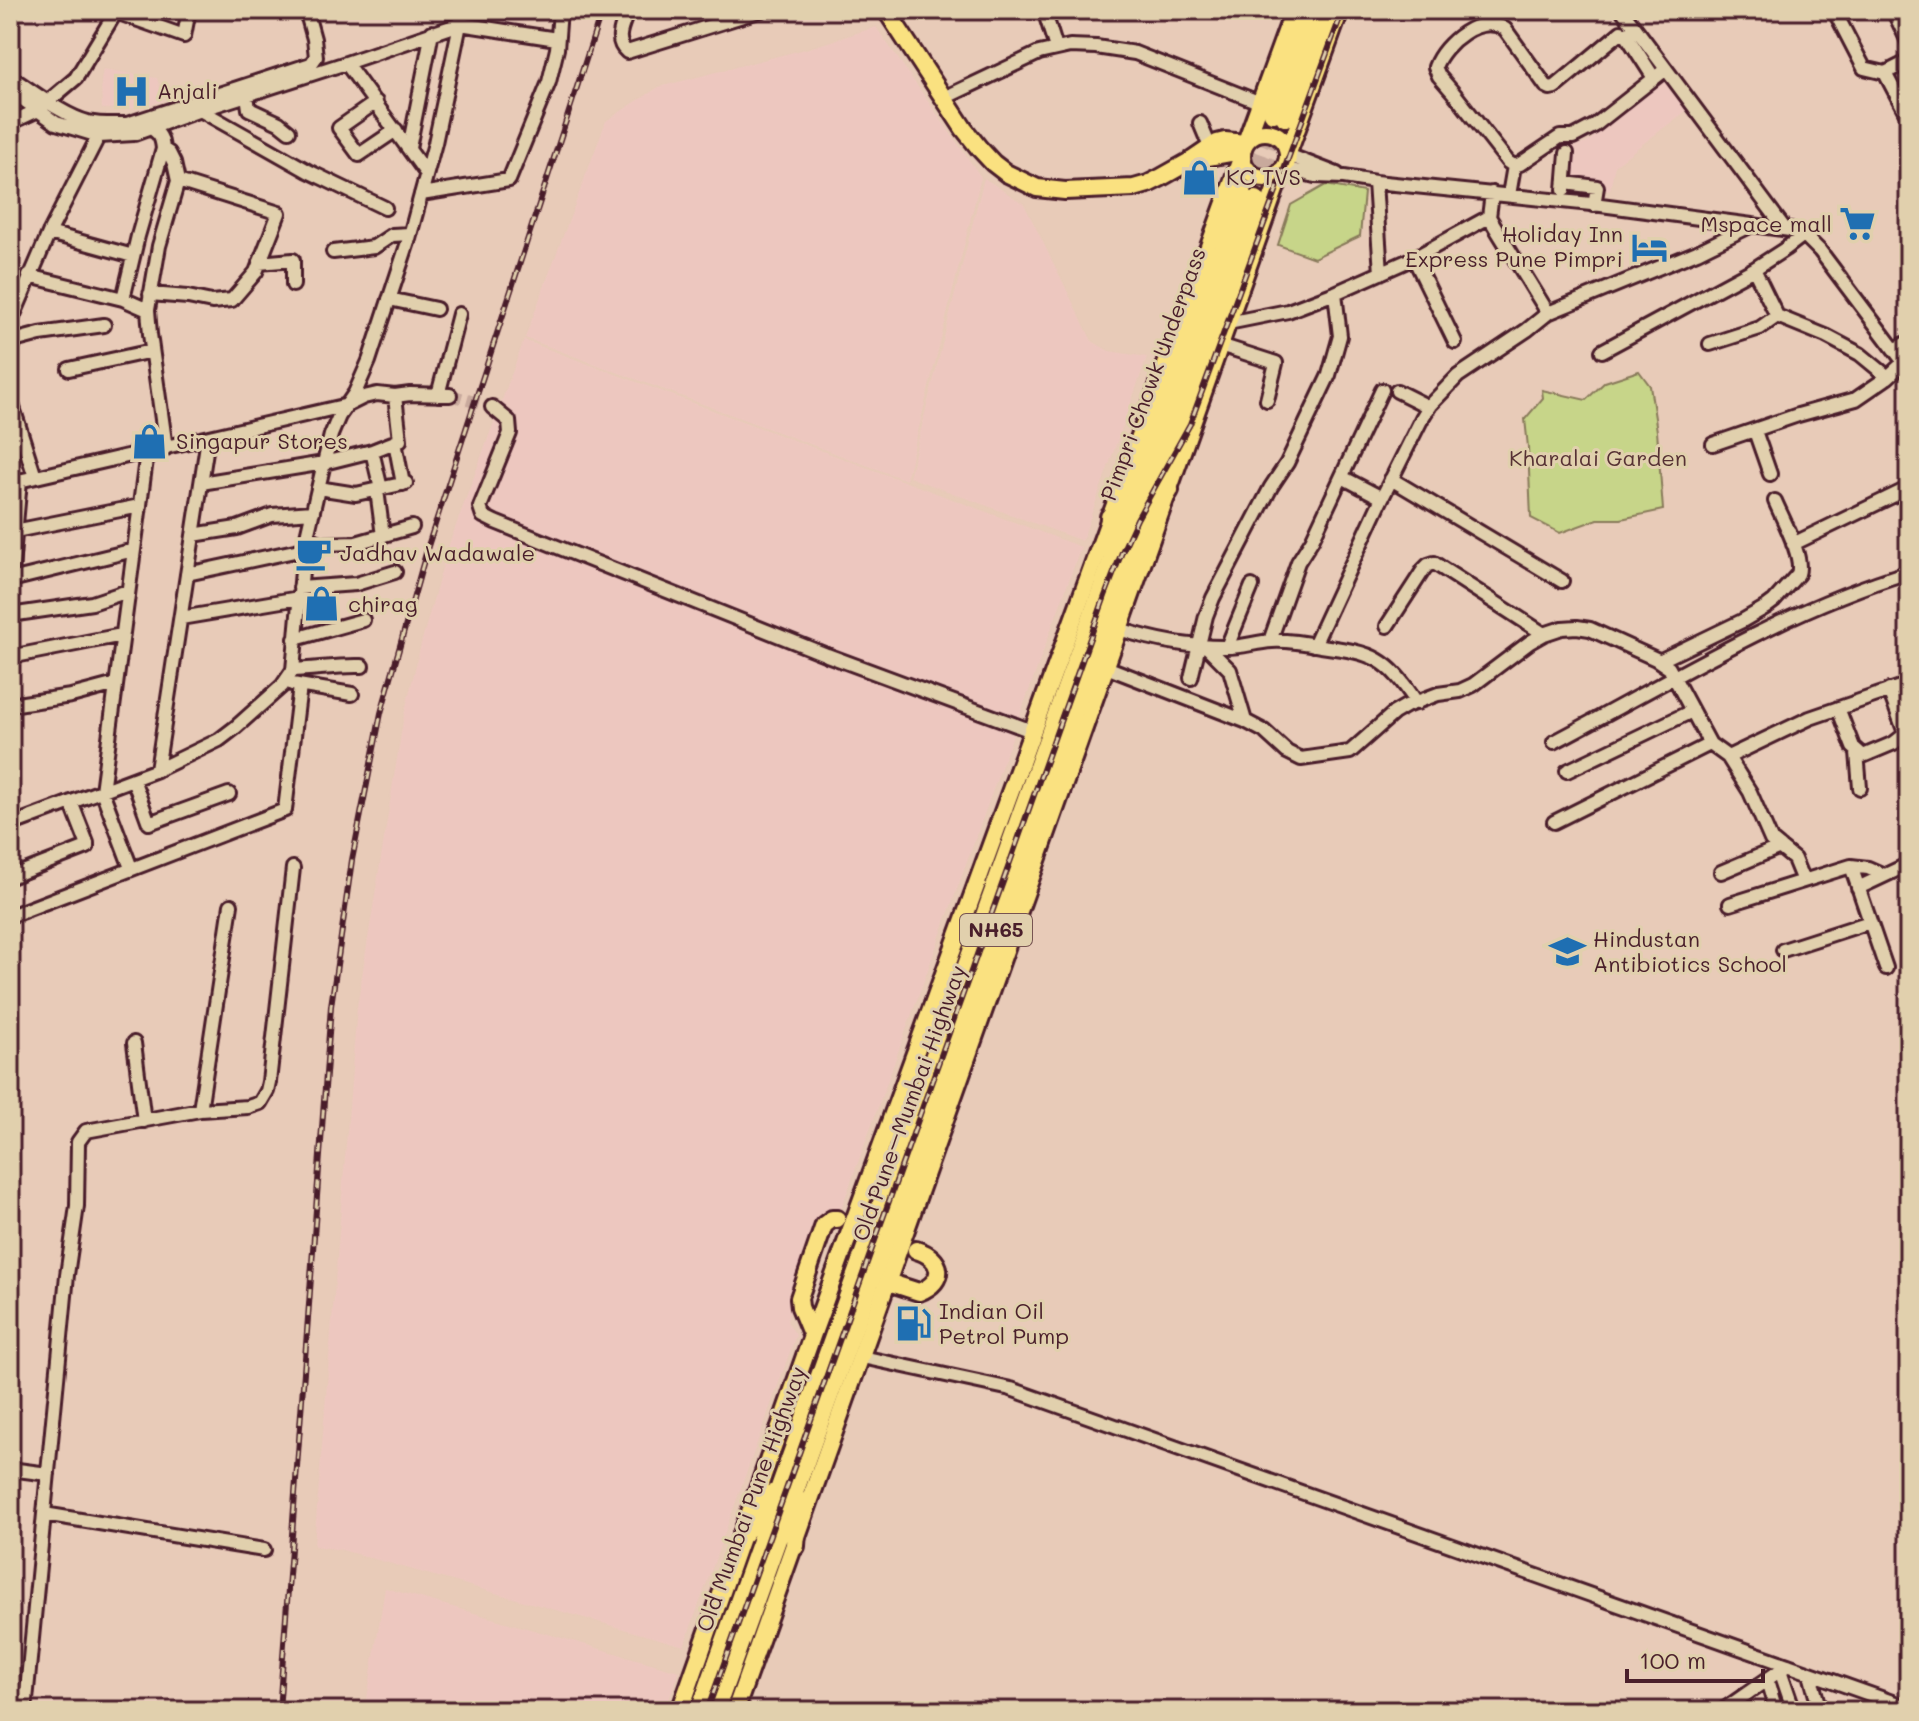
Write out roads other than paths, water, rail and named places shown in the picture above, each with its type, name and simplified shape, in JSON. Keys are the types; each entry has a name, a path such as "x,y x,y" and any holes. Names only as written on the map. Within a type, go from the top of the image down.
{"highway":[{"path":"1273,111 1310,10"},
{"path":"1273,111 1339,11"},
{"name":"Pimpri Chowk Underpass","path":"1107,569 1249,197 1131,550"},
{"path":"1131,550 1169,490"},
{"path":"1107,569 1110,517"},
{"name":"Old Pune–Mumbai Highway","path":"853,1307 1131,550"},
{"name":"Old Pune–Mumbai Highway","path":"853,1307 1107,569"},
{"name":"Old Mumbai Pune Highway","path":"715,1711 853,1307"},
{"path":"743,1534 793,1476"},
{"path":"793,1476 795,1546"},
{"name":"Old Mumbai Pune Highway","path":"700,1711 793,1476"}],"main road":[{"path":"886,10 964,129 993,163 1037,188 1065,191 1134,188 1148,184 1225,141 1244,147"},
{"path":"680,1711 812,1336 1244,147 1273,111 1294,10"},
{"path":"735,1711 1339,11"},
{"path":"1192,160 1244,147 1259,132 1272,133 1283,141 1285,161 1271,177 1257,176 1246,169 1244,147"},
{"path":"812,1336 799,1298 824,1225 837,1219"},
{"path":"888,1282 919,1292 933,1284 939,1272 937,1264 933,1257 916,1250"}],"street":[{"path":"10,123 44,106 76,78 116,11 184,36 189,10"},
{"path":"101,130 311,64 316,57 306,10"},
{"path":"455,10 460,24"},
{"path":"10,825 157,770 219,740 285,683 293,670 305,543 331,435 369,361 410,234 463,10"},
{"path":"421,194 509,180 549,82 560,10"},
{"path":"628,10 618,38 627,52 762,10"},
{"path":"1044,10 1056,48"},
{"path":"1622,10 1785,229"},
{"path":"1834,10 1864,68 1885,73 1909,61"},
{"path":"1893,10 1909,44"},
{"path":"10,77 44,106 56,123 134,134 460,24 557,39"},
{"path":"1514,166 1439,76 1435,67 1439,56 1460,35 1485,25 1497,24 1505,29 1550,88 1621,32 1625,33 1654,78"},
{"path":"409,148 432,32"},
{"path":"944,98 1039,53 1070,46 1096,47 1135,53 1273,111"},
{"path":"346,63 426,173"},
{"path":"1514,166 1560,137 1573,137 1594,126 1666,69"},
{"path":"1885,73 1905,111 1909,113"},
{"path":"10,90 44,106"},
{"path":"247,95 249,109 289,131"},
{"path":"376,102 339,128 359,155 396,130"},
{"path":"200,110 308,171 385,208"},
{"path":"1200,123 1210,147"},
{"path":"123,299 163,149 162,138 151,128"},
{"path":"10,324 49,233 101,130"},
{"path":"163,149 174,163 178,181 159,246 148,310 166,448"},
{"path":"1563,201 1567,153"},
{"path":"1285,161 1315,176 1563,201 1785,229 1802,236 1820,251 1907,366 1856,399 1713,444"},
{"path":"1509,195 1514,166"},
{"path":"150,294 212,302 232,300 256,272 279,213 178,181"},
{"path":"1375,182 1381,273"},
{"path":"1565,183 1597,187 1594,205"},
{"path":"1492,193 1489,217 1548,313"},
{"path":"1228,323 1288,311 1335,293 1414,258 1489,217"},
{"path":"1314,645 1391,479 1429,407 1458,376 1548,313 1697,252 1752,225"},
{"path":"49,233 133,256"},
{"path":"333,252 374,247 392,235 410,234"},
{"path":"1602,351 1754,269 1802,236"},
{"path":"259,263 300,258 293,285"},
{"path":"1414,258 1455,342"},
{"path":"1754,269 1777,316 1860,354 1888,377"},
{"path":"29,276 123,299 148,310"},
{"path":"1191,678 1203,646 1206,616 1213,598 1292,452 1329,375 1340,336 1335,293"},
{"path":"389,299 436,309"},
{"path":"10,589 15,482 348,405 377,394 444,395 459,314"},
{"path":"1710,344 1760,328 1777,316"},
{"path":"10,342 40,334 104,325"},
{"path":"1895,350 1909,341"},
{"path":"1220,345 1276,363 1267,400"},
{"path":"69,369 152,351"},
{"path":"1270,641 1298,562 1312,540 1382,390"},
{"path":"1397,391 1429,407"},
{"path":"201,483 324,463 372,451 400,440 395,396"},
{"path":"10,398 35,477"},
{"path":"492,407 509,421 510,433 480,507 483,516 827,655 1032,731"},
{"path":"1755,431 1770,474"},
{"path":"157,770 208,438"},
{"path":"318,488 356,494 405,484 395,442"},
{"path":"372,451 383,536"},
{"path":"131,868 102,791 147,452"},
{"path":"1342,477 1382,498"},
{"path":"1391,479 1562,581"},
{"path":"1793,544 1909,488"},
{"path":"1659,661 1742,621 1774,601 1798,574 1798,557 1775,501"},
{"path":"15,531 140,506"},
{"path":"193,535 237,528 272,515 313,512"},
{"path":"187,574 305,543 356,543 412,527"},
{"path":"11,580 134,550"},
{"path":"1387,626 1424,569 1434,563 1544,634"},
{"path":"181,618 356,584 395,572"},
{"path":"1554,742 1791,617 1909,572"},
{"path":"1227,647 1252,586"},
{"path":"10,615 92,603 128,591"},
{"path":"295,639 363,620"},
{"path":"1106,667 1245,721 1301,759 1350,752 1394,713 1438,694 1460,691 1473,685 1544,634 1562,628 1590,629 1669,668 1710,744 1728,757 1750,792 1771,840 1794,859 1803,881"},
{"path":"1119,629 1144,637 1203,646 1227,647 1270,641 1355,650 1378,659 1400,678 1417,703"},
{"path":"10,657 122,635"},
{"path":"1203,646 1230,670 1245,721"},
{"path":"293,670 362,666"},
{"path":"285,683 352,694"},
{"path":"10,705 71,696 116,684"},
{"path":"1728,757 1810,718 1909,684"},
{"path":"10,916 285,810 300,686"},
{"path":"1857,752 1863,756 1903,736 1904,730 1889,690"},
{"path":"1838,708 1857,752 1860,788"},
{"path":"1567,771 1692,711"},
{"path":"1554,822 1710,744"},
{"path":"133,779 149,823 229,794"},
{"path":"10,877 87,847 71,802"},
{"path":"1721,872 1780,847"},
{"path":"1858,888 1909,864"},
{"path":"1851,866 1886,968"},
{"path":"1730,904 1851,866 1868,868 1884,875"},
{"path":"25,1711 67,1275 77,1206 78,1142 86,1131 200,1110 260,1103 267,1091 293,868"},
{"path":"200,1110 231,905"},
{"path":"1783,950 1870,922"},
{"path":"134,1043 144,1121"},
{"path":"862,1357 1011,1389 1784,1667 1909,1708"},
{"path":"10,1469 48,1474"},
{"path":"44,1514 264,1550"},
{"path":"1722,1711 1784,1667"},
{"path":"1784,1667 1794,1711"},
{"path":"1810,1674 1820,1711"},
{"path":"1767,1680 1776,1711"}],"tunnel":[{"path":"1243,195 1273,113"},
{"path":"1256,200 1285,117"},
{"path":"450,395 492,407"}],"railway":[{"path":"279,1711 331,1006 352,860 381,713 428,546 602,10"},
{"path":"707,1711 1105,596 1137,519 1190,424 1343,10"}],"place":[{"name":"Anjali","path":"131,91"},
{"name":"KC TVS","path":"1200,177"},
{"name":"Mspace mall","path":"1858,224"},
{"name":"Holiday Inn Express Pune Pimpri","path":"1649,247"},
{"name":"Singapur Stores","path":"150,441"},
{"name":"Jadhav Wadawale","path":"314,553"},
{"name":"chirag","path":"322,604"},
{"name":"Hindustan Antibiotics School","path":"1567,952"},
{"name":"Indian Oil Petrol Pump","path":"913,1324"}],"park label":[{"name":"Kharalai Garden","path":"1598,458"}]}
